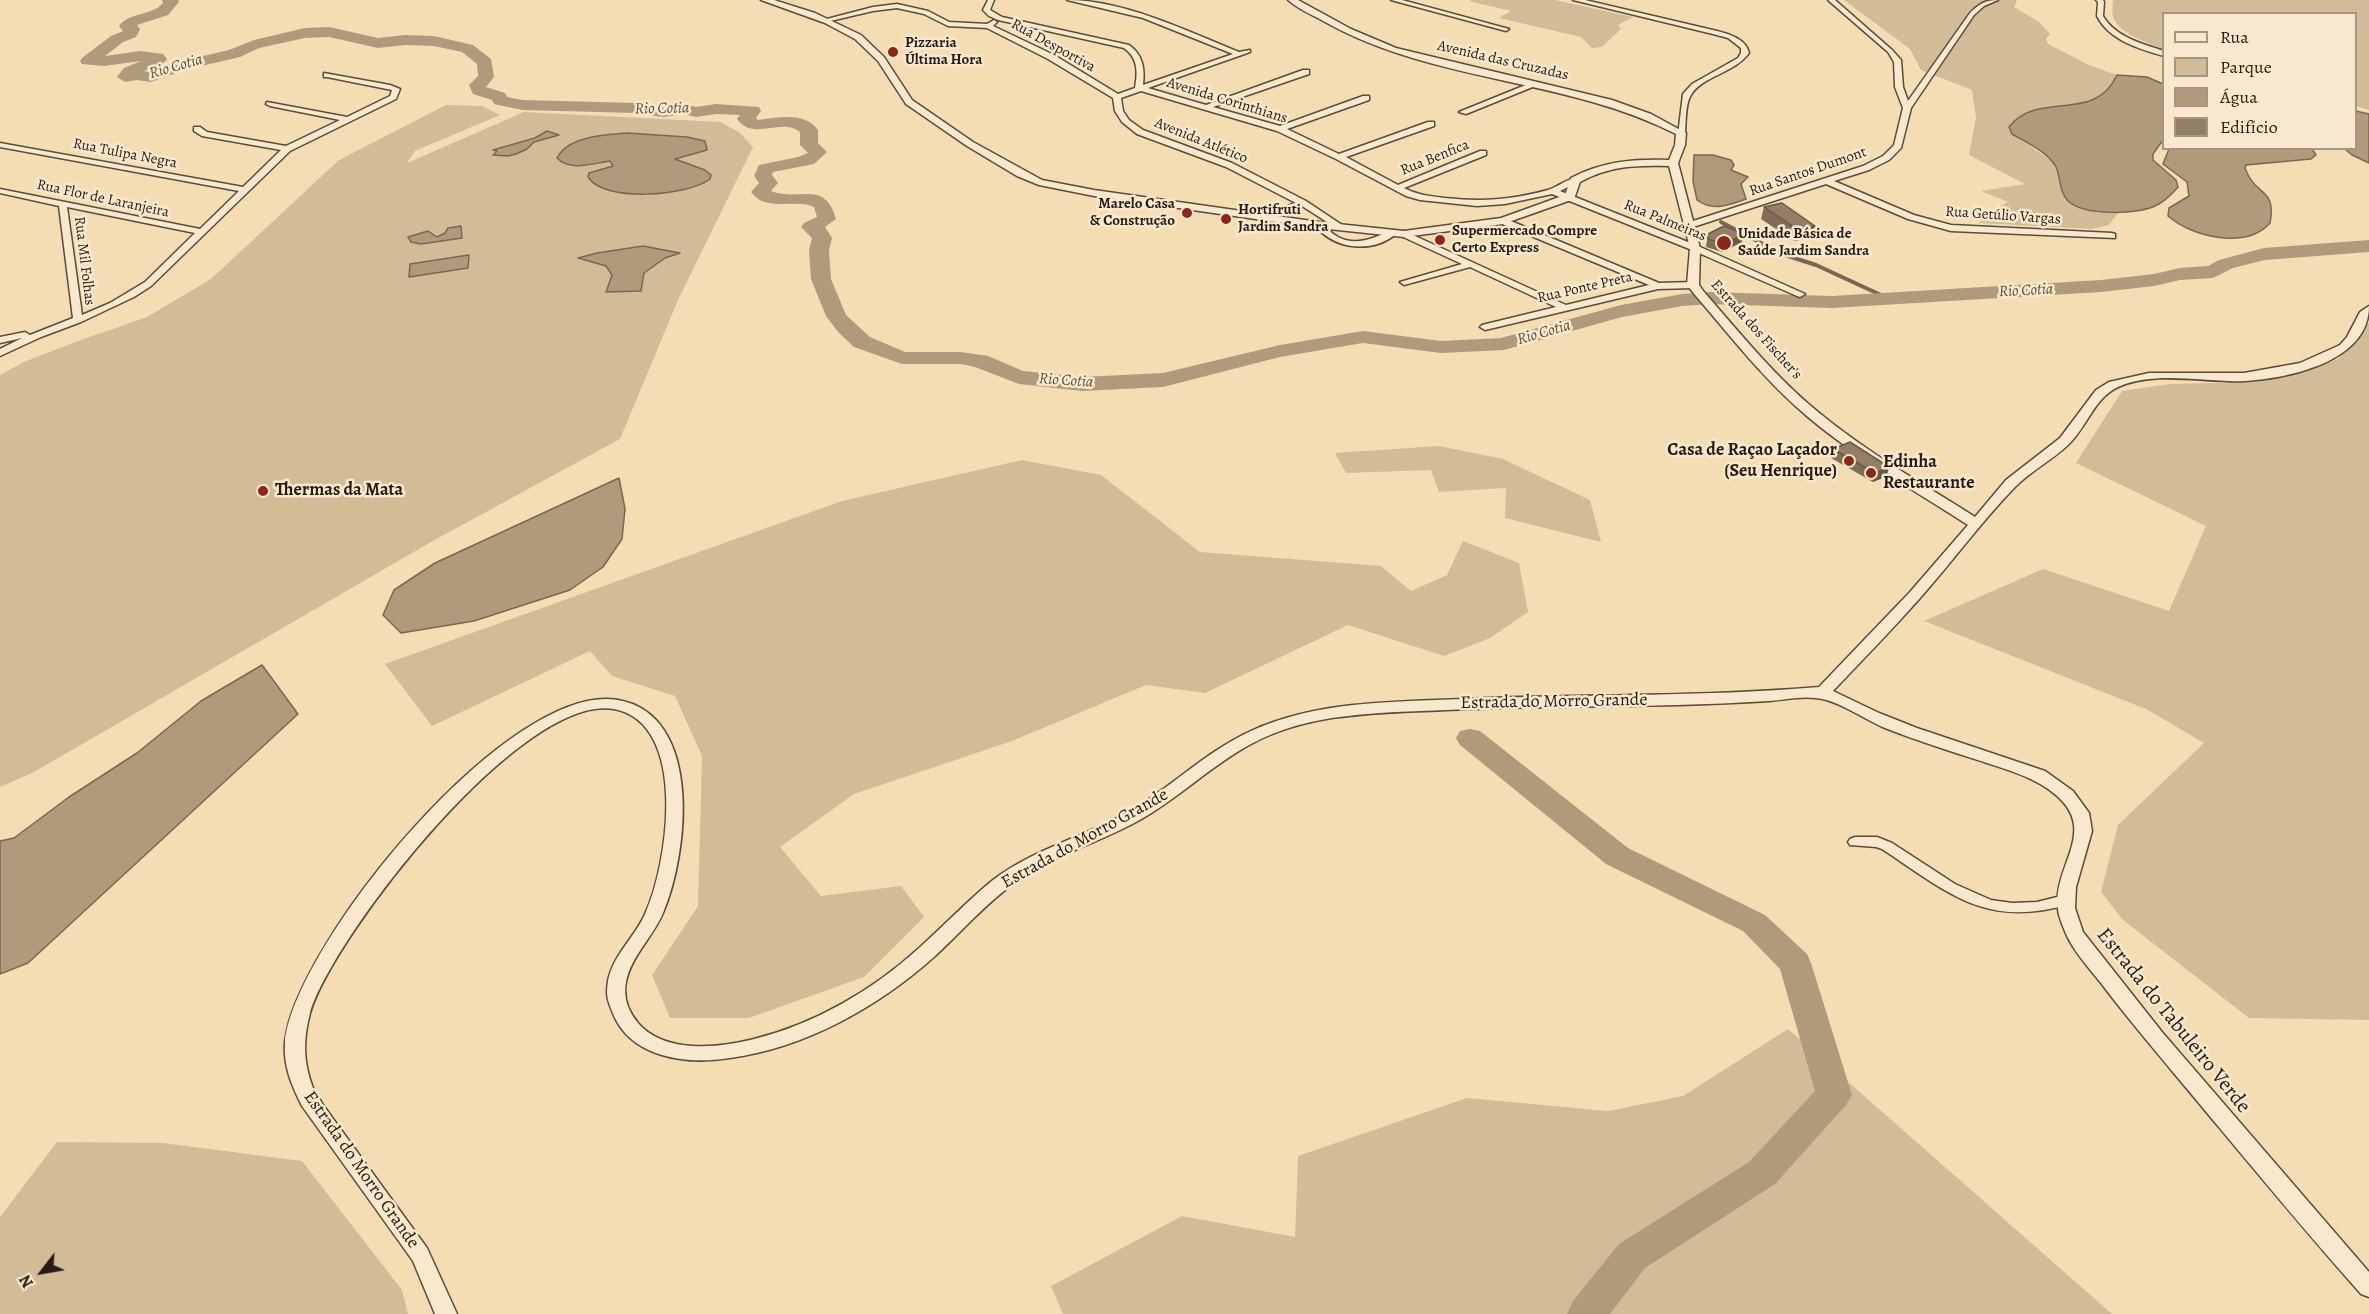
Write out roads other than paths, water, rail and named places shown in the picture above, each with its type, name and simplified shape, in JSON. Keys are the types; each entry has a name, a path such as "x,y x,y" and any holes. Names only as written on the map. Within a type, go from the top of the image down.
{"street":[{"path":"765,0 826,20 857,37 881,58 909,102 970,144 1039,182 1094,193 1393,234 1503,221 1570,197 1575,180 1603,166 1672,163 1680,145 1686,96 1695,86 1740,59 1745,53 1744,47 1730,37 1715,32 1576,0"},
{"path":"991,0 986,10 1000,19"},
{"path":"1070,0 1145,15 1239,54"},
{"name":"Avenida das Cruzadas","path":"1292,0 1371,42 1416,56 1627,107 1681,133"},
{"path":"1395,0 1506,29"},
{"name":"Rua Santos Dumont","path":"1690,225 1866,168 1886,158 1898,146 1907,108 1899,87 1898,62 1831,0"},
{"path":"1907,108 1972,14 1982,5 1995,0"},
{"path":"2099,0 2101,2 2099,14 2104,24 2119,35 2162,54"},
{"path":"826,20 897,6 926,12 953,25 988,26"},
{"name":"Rua Desportiva","path":"988,26 1000,19"},
{"name":"Avenida Corinthians","path":"1000,19 1128,46 1136,52 1141,78 1139,88 1280,129 1397,188 1424,198 1478,204 1529,198 1553,191 1575,180"},
{"name":"Rua Desportiva","path":"988,26 1051,57 1117,97"},
{"path":"1117,97 1248,51"},
{"path":"1207,107 1306,72"},
{"path":"1,350 78,320 131,296 148,284 286,149 393,97 396,92 396,89 390,87 327,75"},
{"path":"1462,112 1536,84"},
{"name":"Avenida Atlético","path":"1117,97 1119,111 1126,122 1140,132 1218,160 1303,203 1341,227"},
{"path":"1280,129 1366,98"},
{"path":"270,104 348,119"},
{"path":"1339,157 1431,124"},
{"path":"197,129 205,134 286,149"},
{"name":"Rua Tulipa Negra","path":"0,145 245,190"},
{"name":"Rua Benfica","path":"1397,188 1483,153"},
{"name":"Estrada dos Fischer's","path":"1672,163 1695,248 1697,289 1709,304 1812,414 1844,438 1975,523"},
{"name":"Rua Getúlio Vargas","path":"1827,182 1911,218 1952,228 2112,236"},
{"name":"Rua Flor de Laranjeira","path":"0,191 201,232"},
{"name":"Rua Palmeiras","path":"1553,191 1695,248 1800,294"},
{"path":"1267,216 1303,203"},
{"name":"Rua Mil Folhas","path":"63,205 78,320"},
{"path":"1503,221 1658,286"},
{"path":"1319,225 1331,237 1350,244 1375,242 1393,234"},
{"path":"1404,234 1565,308"},
{"path":"1404,282 1469,265"},
{"name":"Rua Ponte Preta","path":"1485,327 1658,286 1697,289"},
{"path":"1823,692 1915,595 2011,483 2065,441 2100,393 2107,387 2140,378 2246,377 2295,367 2328,357 2346,347 2357,332 2361,317 2369,309"},
{"path":"0,340 50,329"},
{"name":"Estrada do Tabuleiro Verde","path":"1823,692 1873,717 1911,732 2039,775 2071,797 2084,821 2083,837 2065,900 2067,920 2077,939 2132,1010 2369,1287"},
{"name":"Estrada do Morro Grande","path":"446,1314 418,1252 305,1094 295,1062 295,1039 304,1004 336,942 390,870 434,818 489,765 542,725 566,712 585,706 619,703 641,712 653,723 662,739 669,758 674,805 668,866 657,908 648,928 622,967 615,992 619,1008 628,1024 643,1038 667,1049 691,1054 714,1054 756,1046 818,1024 859,1003 923,956 1004,880 1048,856 1138,814 1176,789 1212,759 1241,741 1289,722 1323,714 1389,708 1484,703 1760,697 1823,692"},
{"path":"1855,842 1877,842 1887,846 1968,897 1994,906 2014,910 2044,907 2065,900"}],"water":[{"path":"2117,75 2147,77 2162,84 2162,141 2153,154 2153,160 2176,180 2178,187 2157,205 2138,211 2125,212 2098,211 2076,206 2065,197 2053,162 2037,148 2012,134 2009,127 2021,116 2035,110 2081,103 2095,99 2107,90"},
{"path":"2357,111 2369,114 2369,163 2346,150 2357,150"},
{"path":"547,131 559,135 534,142 527,149 516,154 493,155 497,151 493,150 535,138"},
{"path":"627,133 687,137 705,141 707,150 675,159 705,170 711,175 710,179 684,190 628,194 611,191 597,185 588,177 589,173 613,166 610,161 575,166 557,158 569,145 578,141"},
{"path":"2169,150 2313,150 2316,155 2311,159 2246,165 2249,177 2268,197 2271,211 2270,223 2260,231 2234,238 2204,235 2168,216 2169,208 2189,196 2187,182 2163,164"},
{"path":"1694,155 1713,155 1731,160 1734,165 1731,170 1748,177 1741,184 1746,199 1715,207 1697,200 1693,181"},
{"path":"461,226 462,238 421,244 411,242 408,237 428,231 437,237 445,233 448,228"},
{"path":"643,246 680,253 665,258 644,273 641,291 606,292 612,275 606,266 578,258 597,253"},
{"path":"469,255 468,268 409,277 410,264"},
{"path":"619,478 625,509 622,539 603,567 570,590 474,621 401,633 383,615 394,590 435,563"},
{"path":"262,665 298,714 28,963 0,974 0,841 14,838 69,797 137,753 201,701"}],"waterway":[{"name":"Rio Cotia","path":"88,61 117,39 130,34 132,29 127,26 129,23 163,12 172,2 169,0"},
{"name":"Rio Cotia","path":"91,60 157,57 159,59 130,71 125,77 137,75 151,77 179,66 234,54 254,45 305,33 329,32 378,43 405,40 434,41 467,48 485,62 486,77 477,85 479,90 499,97 500,100 522,105 636,108 663,112 683,109 696,112 716,109 753,111 746,119 754,125 797,123 809,130 809,145 818,152 801,162 765,169 763,176 769,183 760,192 775,199 813,200 820,202 823,206 827,219 811,227 821,233 819,250 821,279 836,316 846,329 862,342 902,358 961,358 980,361 1019,377 1082,384 1163,380 1280,351 1363,337 1441,347 1504,344 1621,311 1682,300 1710,298 1832,302 2101,286 2154,280 2180,274 2213,272 2226,264 2264,254 2369,246"},
{"path":"1721,222 1782,254 1816,265 1881,295 1882,299"},
{"path":"1470,738 1617,856 1754,923 1795,963 1834,1095 1762,1173 1632,1256 1587,1314"}],"place":[{"name":"Pizzaria Última Hora","path":"893,52"},
{"name":"Marelo Casa & Construção","path":"1187,213"},
{"name":"Hortifruti Jardim Sandra","path":"1226,219"},
{"name":"Supermercado Compre Certo Express","path":"1440,240"},
{"name":"Unidade Básica de Saúde Jardim Sandra","path":"1724,243"},
{"name":"Casa de Raçao Laçador (Seu Henrique)","path":"1849,461"},
{"name":"Edinha Restaurante","path":"1871,473"},
{"name":"Thermas da Mata","path":"263,491"}]}
